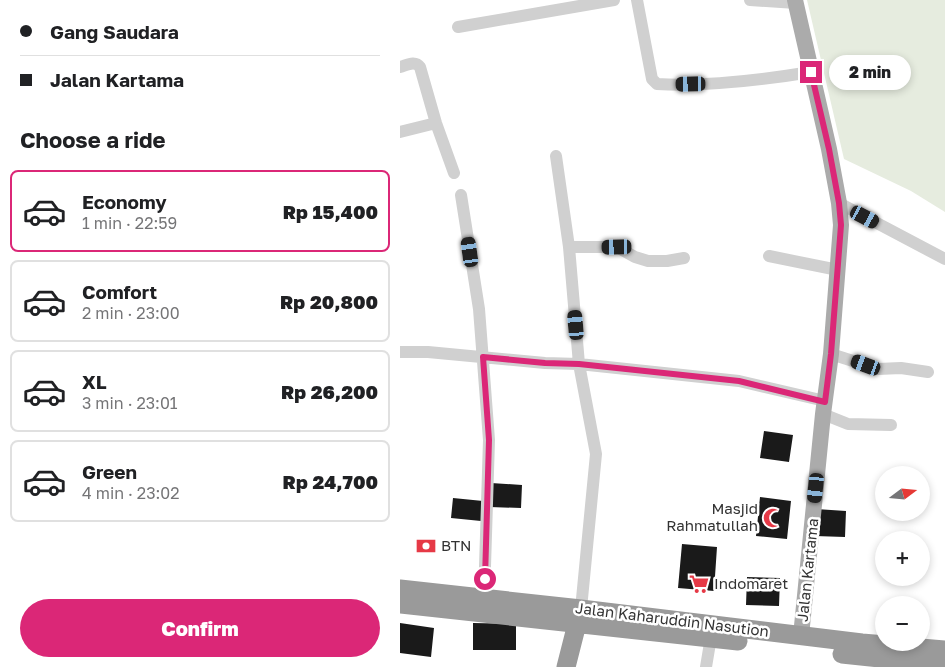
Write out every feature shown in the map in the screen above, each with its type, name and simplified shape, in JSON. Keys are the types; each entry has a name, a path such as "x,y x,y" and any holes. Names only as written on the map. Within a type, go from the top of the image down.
{"highway":[{"name":"Jalan Kaharuddin Nasution","path":"400,589 484,598 711,637 915,664 945,665"},
{"name":"Jalan Kaharuddin Nasution","path":"400,604 580,616 945,650"},
{"path":"566,667 580,616"}],"main road":[{"name":"Jalan Kartama","path":"795,2 829,149 841,225 831,354 801,636"}],"street":[{"path":"458,27 614,0"},
{"path":"637,0 652,79 657,84 744,80 811,72"},
{"path":"750,0 795,2"},
{"path":"400,67 413,63 418,64 420,67 436,123 454,173"},
{"path":"400,132 436,123"},
{"path":"556,156 569,247 579,364 596,454 580,616"},
{"path":"460,195 479,309 489,440 484,598"},
{"path":"839,203 945,259"},
{"path":"569,247 617,247 635,257 648,261 667,261 684,258"},
{"path":"768,256 838,270"},
{"path":"400,352 428,352 545,363 579,364 739,381 824,408 848,424 891,425"},
{"path":"831,354 878,368 901,368 928,372"},
{"path":"706,667 711,637"}],"shaded area":[{"path":"807,0 945,0 945,212 911,191 844,159"}],"building":[{"path":"764,431 793,435 789,462 760,458"},
{"path":"491,483 522,485 521,508 490,507"},
{"name":"Masjid Rahmatullah","path":"760,497 791,501 787,539 756,536"},
{"path":"453,498 483,501 481,521 451,518"},
{"path":"816,509 846,511 845,537 815,536"},
{"path":"682,544 717,547 714,591 678,588"},
{"path":"747,577 780,578 779,606 746,605"},
{"path":"400,623 434,628 431,657 400,653"},
{"path":"473,623 516,624 516,650 473,650"}],"place":[{"name":"Masjid Rahmatullah","path":"773,518"},
{"name":"BTN","path":"426,546"},
{"name":"Indomaret","path":"699,584"}],"route":[{"path":"485,579 489,440 483,357 579,364 739,381 825,402 831,354 841,225 829,149 811,72"}]}
